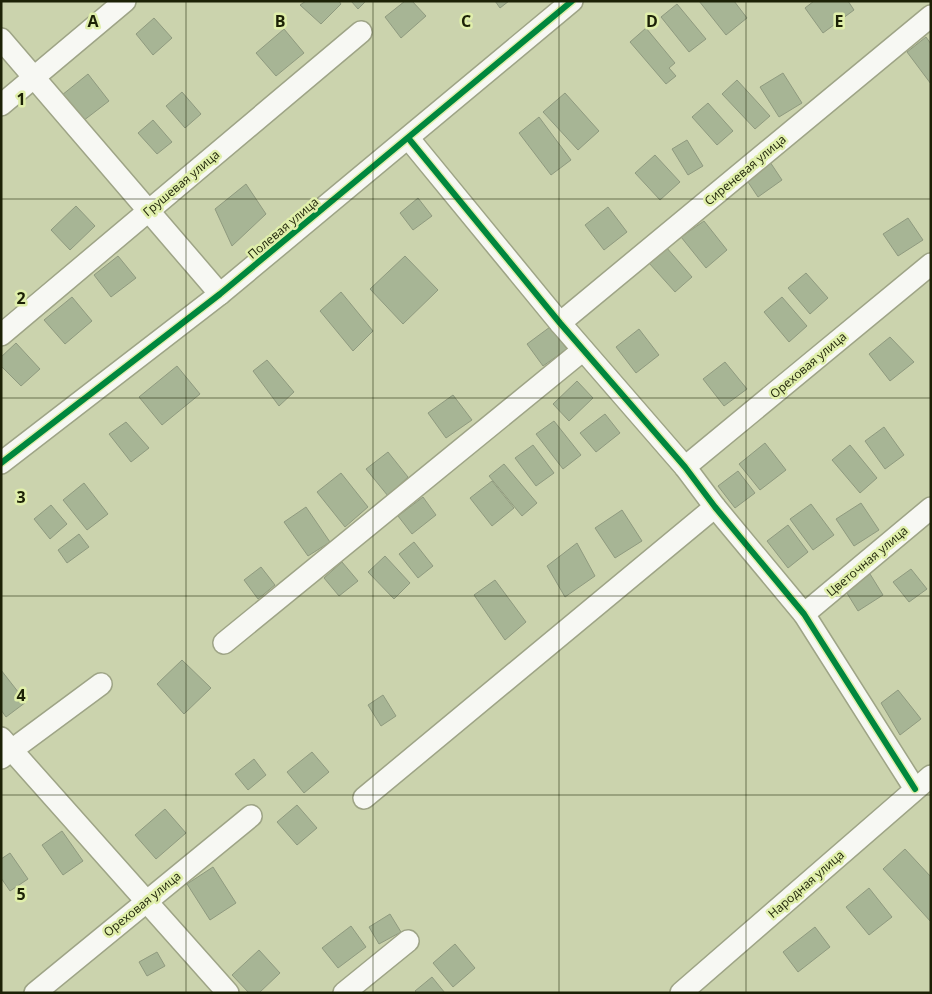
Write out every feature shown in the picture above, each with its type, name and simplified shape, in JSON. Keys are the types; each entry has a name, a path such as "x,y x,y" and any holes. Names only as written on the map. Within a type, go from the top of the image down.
{"street":[{"path":"1,105 124,1"},
{"name":"Полевая улица","path":"1,463 220,294 409,139 572,1"},
{"name":"Сиреневая улица","path":"560,323 931,16"},
{"name":"Грушевая улица","path":"1,334 361,32"},
{"path":"1,39 35,76 147,211 220,294"},
{"path":"409,139 560,323 685,467 715,507 804,614 923,782"},
{"name":"Ореховая улица","path":"685,467 931,264"},
{"path":"224,643 583,350"},
{"path":"364,798 715,507"},
{"name":"Цветочная улица","path":"804,614 931,508"},
{"path":"101,684 4,749 146,900 228,993"},
{"name":"Народная улица","path":"681,993 923,782"},
{"name":"Ореховая улица","path":"35,993 146,900 251,816"},
{"path":"344,993 408,941"}],"building":[{"path":"306,1 339,1 341,4 321,24 300,5"},
{"path":"351,1 366,1 358,9"},
{"path":"405,1 412,1 426,16 401,38 385,17"},
{"path":"495,1 509,1 500,8"},
{"path":"699,1 734,1 747,18 726,35"},
{"path":"814,1 848,1 854,10 823,33 805,8"},
{"path":"677,4 706,39 689,52 661,17"},
{"path":"154,18 172,38 153,55 136,34"},
{"path":"646,28 675,63 669,68 676,76 666,84 630,42"},
{"path":"284,29 304,53 276,76 256,53"},
{"path":"926,37 931,44 931,84 907,52"},
{"path":"783,73 802,103 779,117 760,87"},
{"path":"88,74 109,101 83,121 62,95"},
{"path":"737,80 770,116 755,129 722,94"},
{"path":"182,92 201,114 185,128 166,106"},
{"path":"565,93 599,131 578,150 543,112"},
{"path":"708,103 733,131 717,145 692,117"},
{"path":"539,117 571,160 551,175 519,133"},
{"path":"153,120 172,142 157,154 138,133"},
{"path":"687,140 703,166 688,175 672,149"},
{"path":"655,155 680,182 660,200 635,173"},
{"path":"770,162 782,180 758,197 746,179"},
{"path":"246,184 266,214 232,246 215,209"},
{"path":"418,198 432,216 413,230 400,213"},
{"path":"76,206 95,226 70,250 51,230"},
{"path":"608,207 627,232 604,250 585,225"},
{"path":"908,218 923,240 898,256 883,234"},
{"path":"704,221 727,250 706,268 681,237"},
{"path":"666,247 692,277 675,292 649,263"},
{"path":"118,256 136,278 111,297 94,275"},
{"path":"405,256 438,290 403,324 370,289"},
{"path":"806,273 828,298 810,314 788,288"},
{"path":"341,292 373,331 353,351 320,311"},
{"path":"72,297 92,321 65,344 44,320"},
{"path":"782,297 807,326 789,342 764,312"},
{"path":"550,327 567,349 543,366 527,344"},
{"path":"639,329 659,355 636,373 616,347"},
{"path":"890,337 914,362 890,381 869,354"},
{"path":"16,343 40,369 21,386 1,366 1,357"},
{"path":"267,360 294,392 279,406 253,371"},
{"path":"725,362 747,389 724,406 703,379"},
{"path":"177,366 200,394 162,425 139,397"},
{"path":"577,381 593,398 569,421 553,404"},
{"path":"453,395 472,420 446,438 428,413"},
{"path":"605,414 620,433 596,452 580,433"},
{"path":"554,421 581,455 563,469 536,434"},
{"path":"126,422 149,448 131,462 109,434"},
{"path":"884,427 904,455 885,469 865,441"},
{"path":"765,443 786,470 760,490 739,464"},
{"path":"533,445 554,473 536,486 515,458"},
{"path":"850,445 877,478 860,493 832,460"},
{"path":"388,452 408,477 388,496 366,469"},
{"path":"504,464 537,503 522,516 489,476"},
{"path":"738,471 755,493 735,508 718,486"},
{"path":"341,473 368,507 345,527 317,492"},
{"path":"492,481 514,508 492,526 470,498"},
{"path":"84,483 108,514 87,530 63,500"},
{"path":"423,497 436,515 412,534 398,516"},
{"path":"861,503 879,530 854,546 836,519"},
{"path":"811,504 834,535 813,550 790,519"},
{"path":"51,505 67,524 50,539 34,519"},
{"path":"306,507 330,542 308,556 284,522"},
{"path":"622,510 642,541 615,558 595,528"},
{"path":"788,525 808,552 788,568 767,541"},
{"path":"79,534 89,547 67,563 58,550"},
{"path":"414,542 433,566 418,578 399,554"},
{"path":"577,543 595,576 565,597 547,566"},
{"path":"385,556 410,583 394,599 368,572"},
{"path":"342,562 358,581 339,596 324,578"},
{"path":"261,567 275,585 258,599 244,580"},
{"path":"911,569 927,589 909,602 893,582"},
{"path":"870,574 883,595 858,611 845,590"},
{"path":"495,580 526,622 505,640 474,595"},
{"path":"182,660 211,688 184,714 157,684"},
{"path":"1,670 26,702 6,717 1,710"},
{"path":"898,690 921,719 900,735 881,703"},
{"path":"383,695 396,716 381,726 368,705"},
{"path":"312,752 329,772 304,793 287,772"},
{"path":"254,759 266,775 248,790 235,774"},
{"path":"297,805 317,828 297,845 277,822"},
{"path":"165,809 186,833 156,859 135,835"},
{"path":"62,831 83,861 63,875 42,845"},
{"path":"905,849 931,877 931,922 883,869"},
{"path":"10,853 28,879 10,891 1,878 1,859"},
{"path":"213,867 236,903 210,920 187,884"},
{"path":"869,888 892,917 869,935 846,907"},
{"path":"390,914 401,932 379,944 369,927"},
{"path":"351,926 366,947 338,968 322,948"},
{"path":"815,927 830,947 798,972 783,952"},
{"path":"455,944 475,968 453,987 433,963"},
{"path":"259,950 280,973 259,993 249,993 232,975"},
{"path":"157,952 165,966 147,976 139,962"},
{"path":"432,977 445,993 417,993 415,991"}],"cycle path":[{"path":"1,463 220,294 572,1"},
{"path":"409,139 560,323 685,467 715,507 804,614 915,789"}]}
